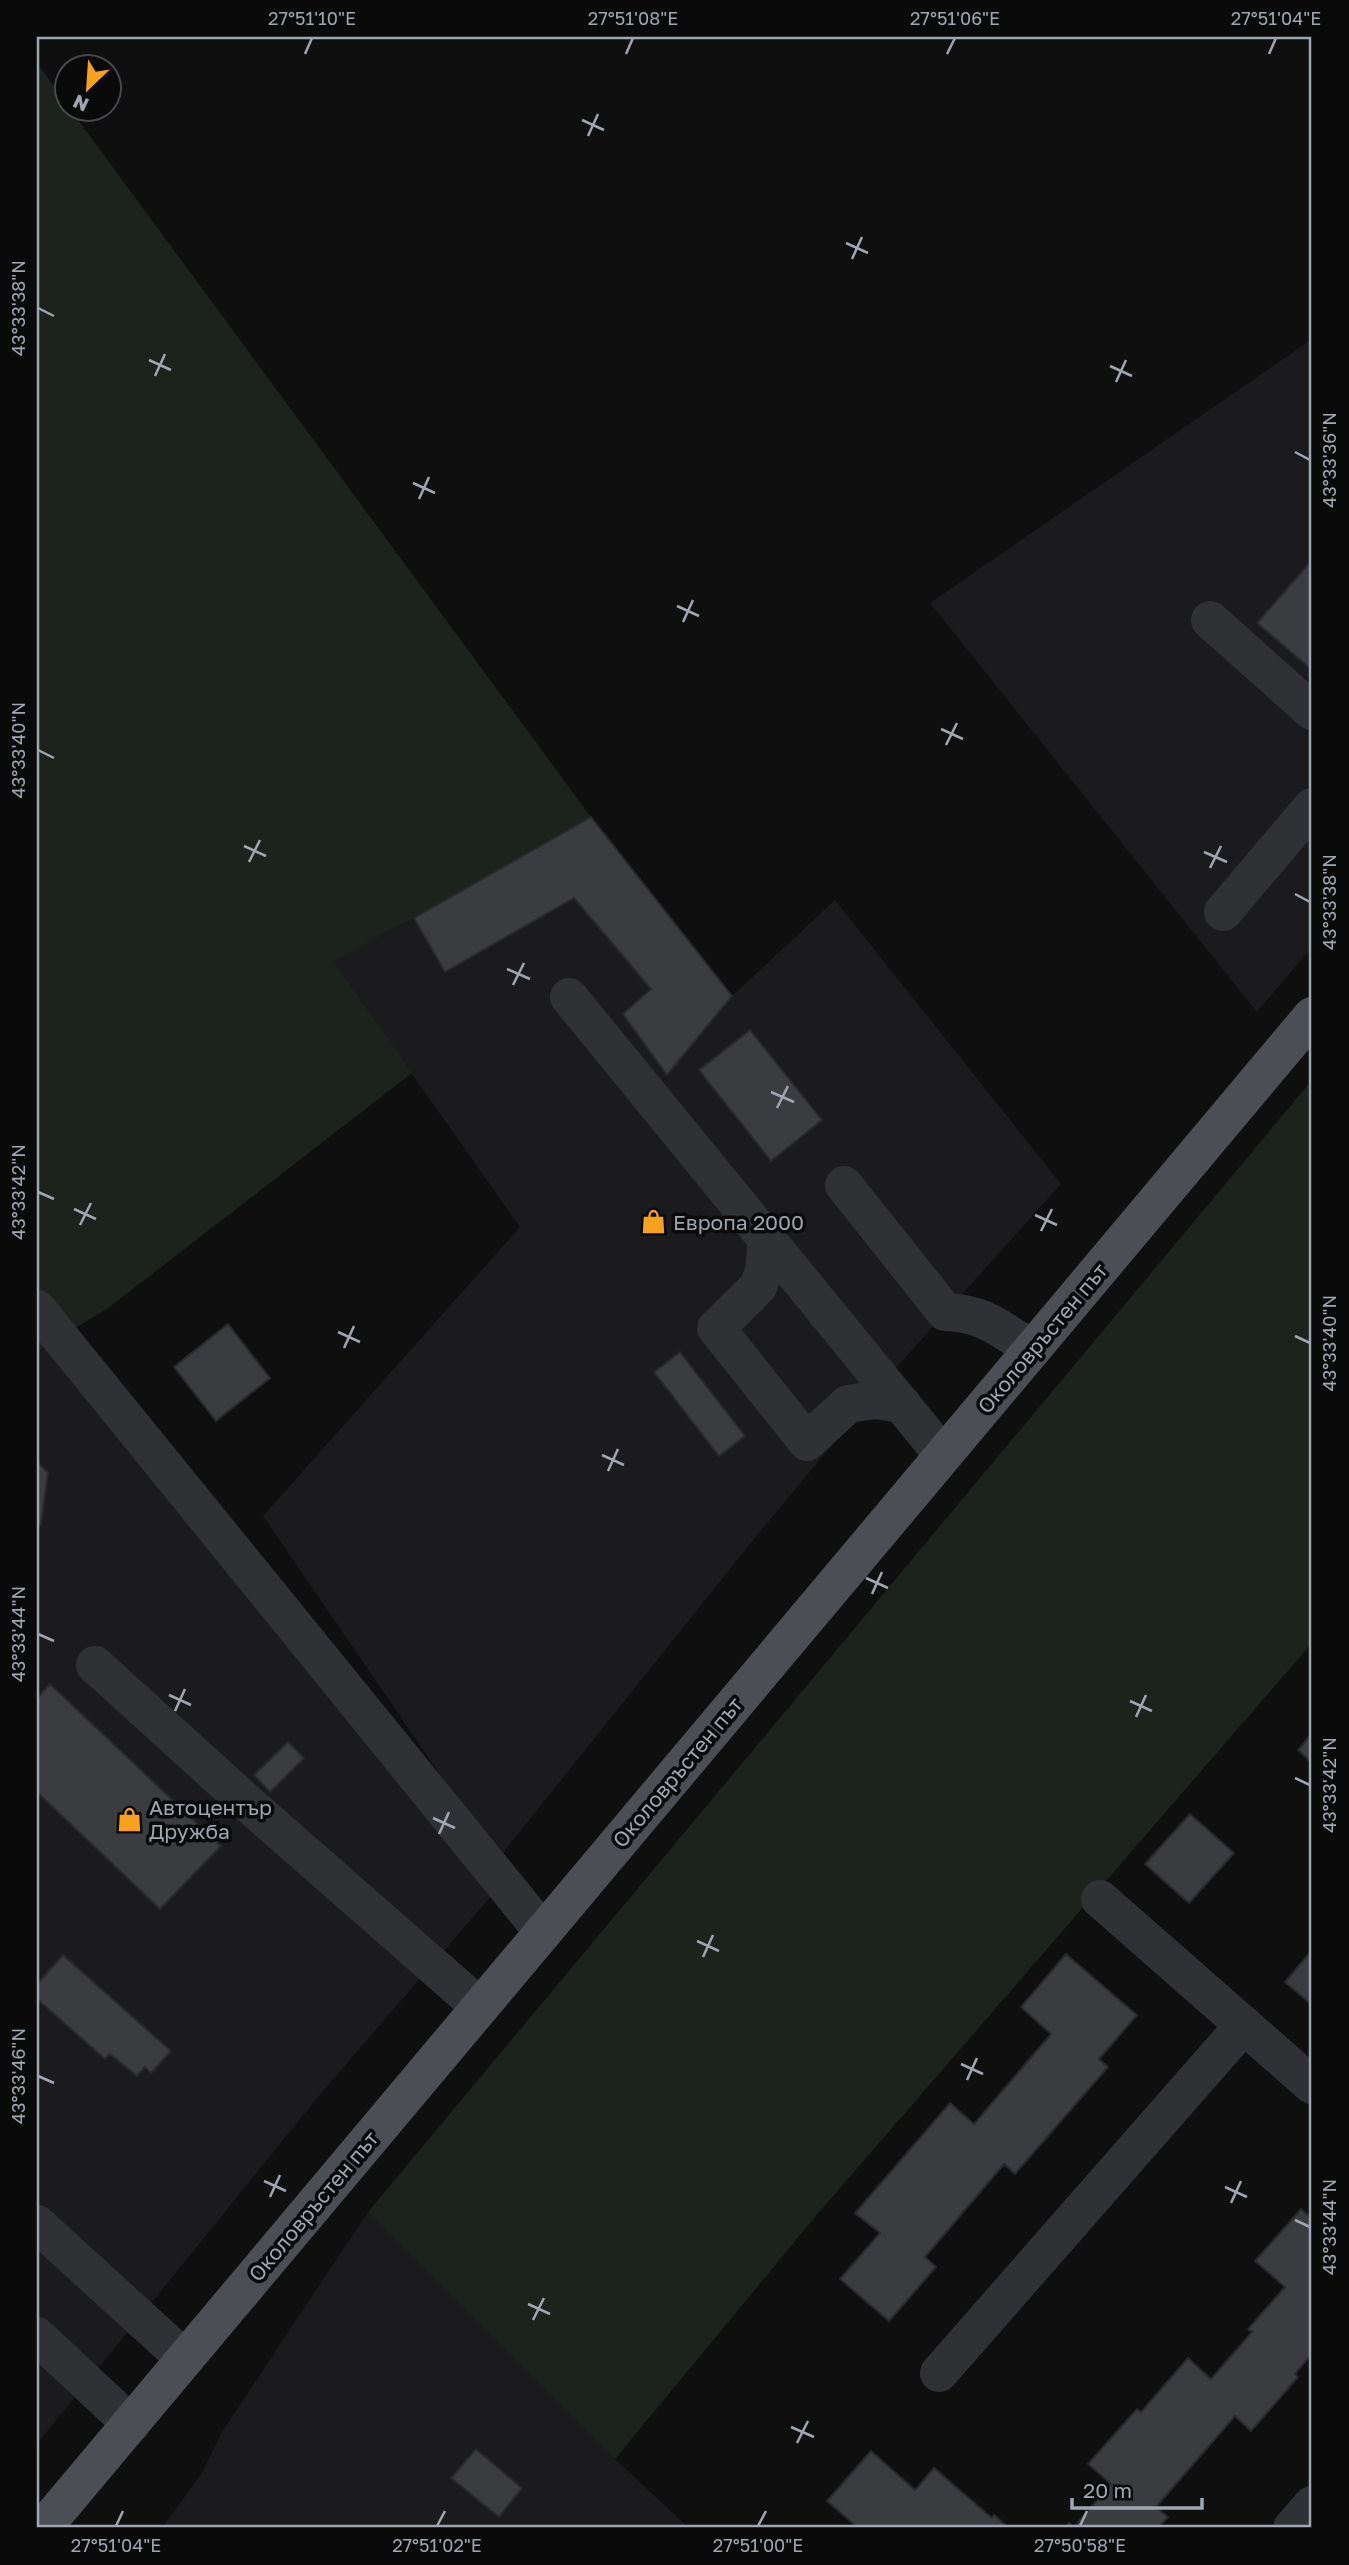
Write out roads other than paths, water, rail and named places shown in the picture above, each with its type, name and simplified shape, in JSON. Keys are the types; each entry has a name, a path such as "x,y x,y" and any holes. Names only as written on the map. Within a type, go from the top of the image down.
{"main road":[{"name":"Околовръстен път","path":"43,2528 1312,1016"}],"lane":[{"path":"1210,620 1312,711"},
{"path":"1223,912 1312,807"},
{"path":"569,997 943,1455"},
{"path":"844,1185 945,1312 967,1312 986,1320 1032,1349"},
{"path":"766,1239 764,1270 758,1287 716,1328 807,1442 848,1404 875,1400 902,1404"},
{"path":"37,1309 543,1932"},
{"path":"96,1665 244,1800 480,2007"},
{"path":"1100,1899 1312,2085"},
{"path":"939,2373 1244,2025"},
{"path":"37,2224 185,2359"},
{"path":"37,2336 131,2424"},
{"path":"1292,2528 1312,2505"}],"place":[{"name":"Европа 2000","path":"653,1222"},
{"name":"Автоцентър Дружба","path":"129,1819"}]}
